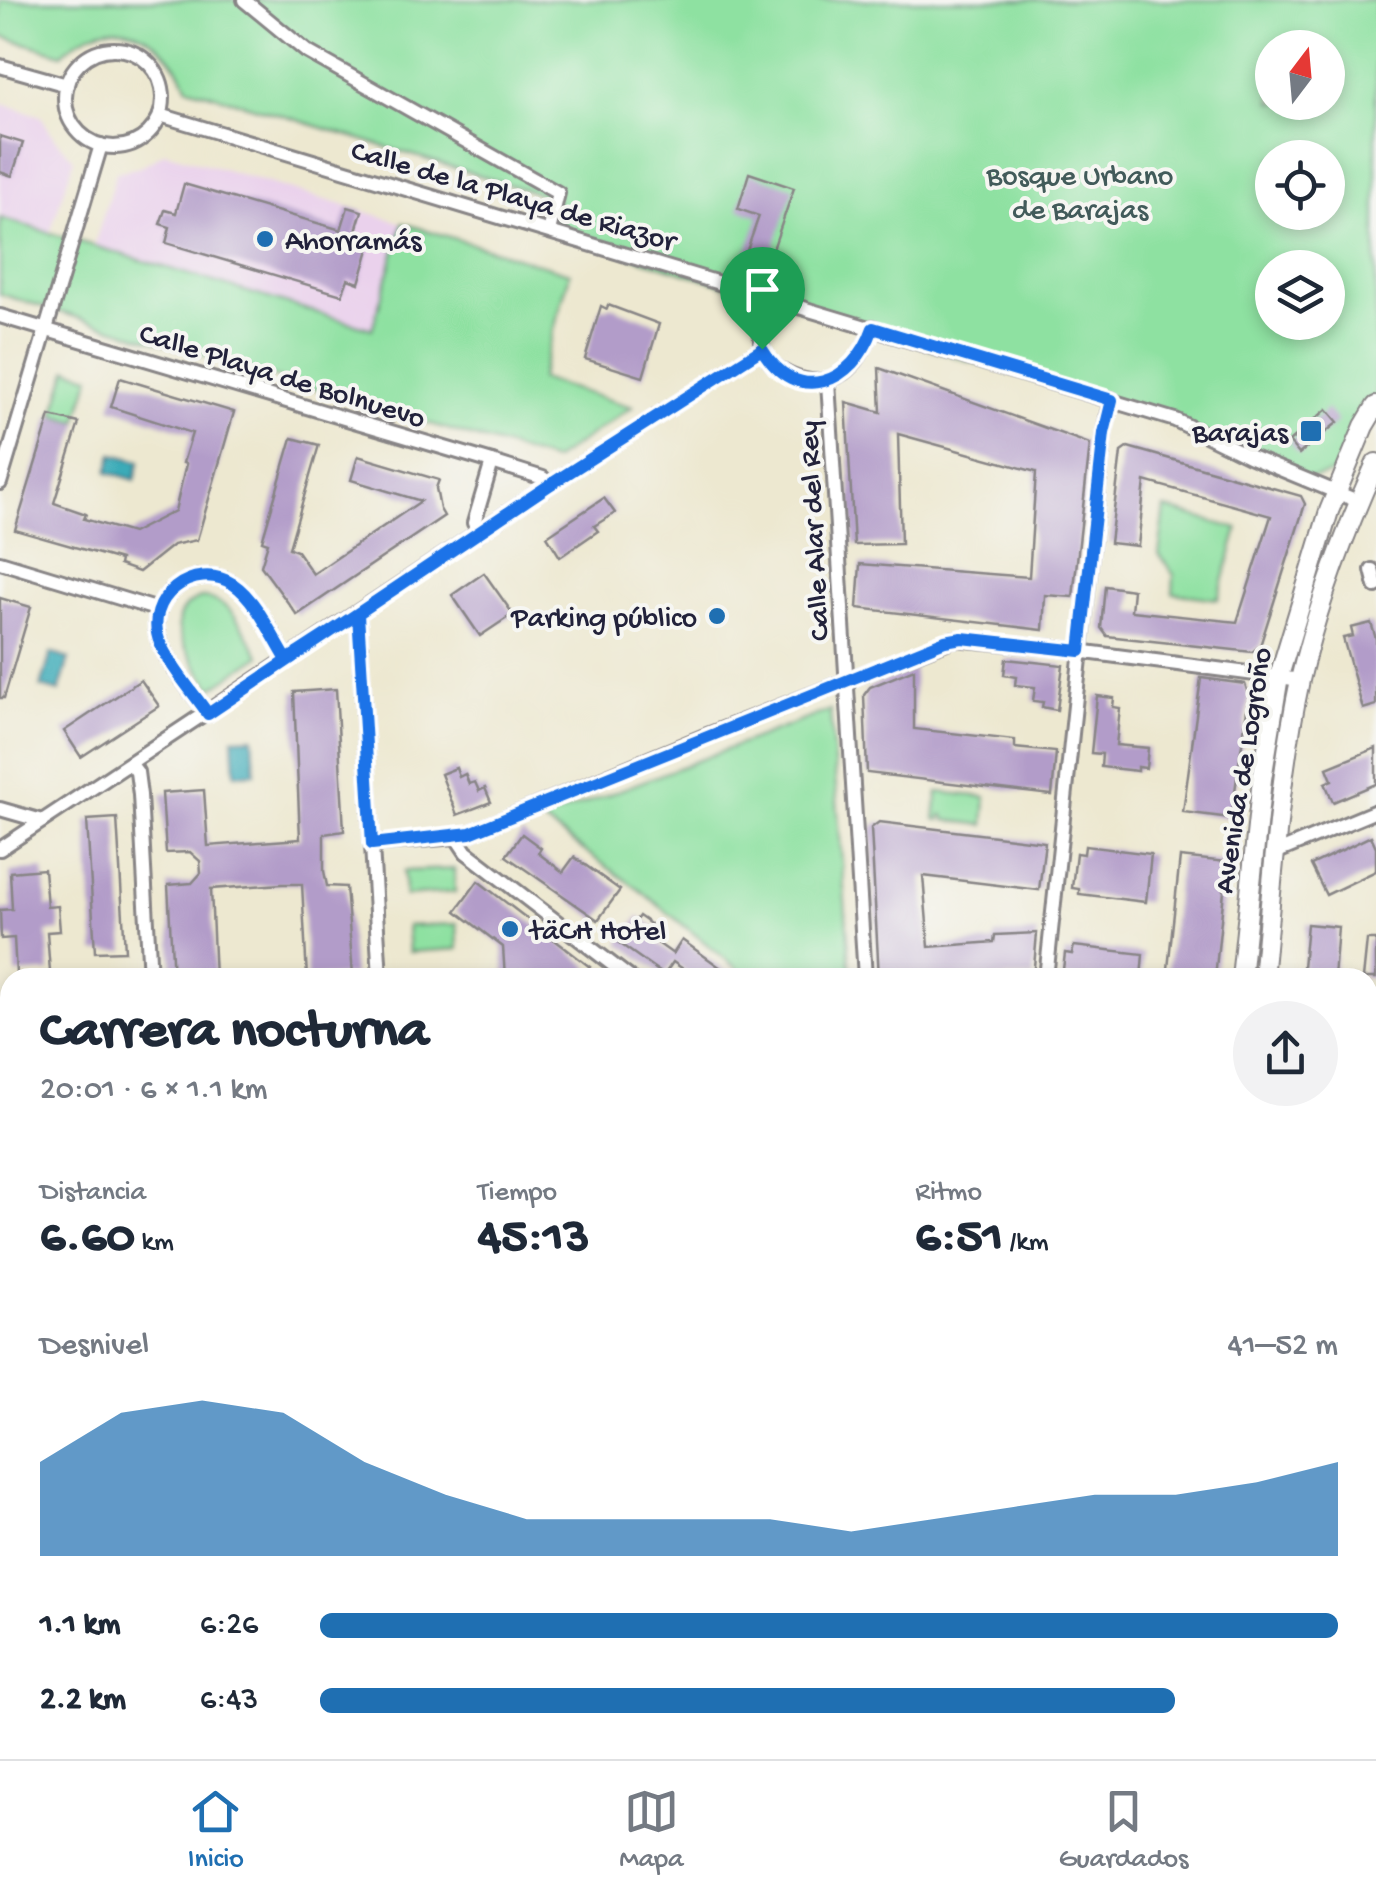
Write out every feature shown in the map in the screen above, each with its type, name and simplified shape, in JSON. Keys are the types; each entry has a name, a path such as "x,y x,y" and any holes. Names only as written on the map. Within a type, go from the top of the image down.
{"main road":[{"name":"Avenida de Logroño","path":"1264,968 1275,852 1300,680 1346,536 1350,497 1376,406"},
{"name":"Avenida de Logroño","path":"1242,968 1262,779 1278,676 1307,577 1350,497 1375,466"}],"street":[{"path":"244,0 306,51 558,193 549,231"},
{"path":"108,49 129,50 146,60 159,76 164,96 160,116 151,131 136,142 118,147 101,145 84,136 72,122 66,105 67,86 74,68 89,55 108,49"},
{"path":"0,66 67,86"},
{"name":"Calle de la Playa de Riazor","path":"160,116 1175,420 1251,457 1350,497"},
{"path":"0,483 101,145"},
{"path":"768,296 762,349 780,371 797,378 828,382 848,371 859,359 873,328"},
{"name":"Calle Playa de Bolnuevo","path":"0,316 492,462 543,478 548,486"},
{"path":"0,849 762,349"},
{"name":"Calle Alar del Rey","path":"828,382 864,968"},
{"path":"1047,968 1104,433 1112,400"},
{"path":"479,533 474,523 492,462"},
{"path":"0,562 159,610"},
{"path":"1372,570 1376,586"},
{"path":"208,714 160,642 159,610 177,585 192,578 222,578 236,586 287,660"},
{"path":"358,614 379,968"},
{"path":"372,844 456,837 954,639 1300,680"},
{"path":"131,764 137,772 140,794 149,968"},
{"path":"0,809 42,822"},
{"path":"1275,852 1376,811"},
{"path":"456,837 466,852 617,968"}],"shaded area":[{"path":"0,103 41,116 74,159 50,233 0,218"},
{"path":"165,152 403,223 373,330 94,246 116,172 140,167"}],"green space":[{"name":"Bosque Urbano de Barajas","path":"0,0 1376,0 1376,406 1345,471 1306,479 1203,433 549,231 557,199 188,87 164,51 134,32 99,31 62,54 0,36"},
{"path":"0,218 372,329 403,223 570,273 540,379 632,407 553,461 0,294"},
{"path":"68,369 91,376 77,422 54,415"},
{"path":"1165,508 1238,529 1218,599 1173,593 1174,575 1159,554"},
{"path":"201,598 212,599 229,610 260,656 212,688 188,653 178,627 187,606"},
{"path":"830,710 850,968 737,968 641,891 541,820"},
{"path":"938,792 986,797 984,825 945,820 944,815 935,819"},
{"path":"454,869 455,892 405,896 404,871"},
{"path":"457,924 458,949 409,952 407,926"}],"water":[{"path":"113,454 140,461 135,480 108,472"},
{"path":"51,653 69,659 59,692 41,687"},
{"path":"253,737 255,773 235,774 233,738"}],"building":[{"path":"0,136 23,143 12,176 0,172"},
{"path":"749,173 794,188 769,261 746,253 759,216 738,209"},
{"path":"184,184 341,230 348,207 362,211 355,234 372,239 359,283 348,279 342,295 166,243 170,227 160,224 165,210 176,213"},
{"path":"608,305 659,324 643,377 585,359 601,306 607,309"},
{"path":"879,368 1090,444 1073,597 1045,595 1043,630 857,608 860,564 1029,577 1036,472 898,434 901,544 854,545 846,402 881,412"},
{"path":"120,378 234,412 197,540 173,545 139,572 119,565 120,560 15,530 50,416 79,423 54,503 86,514 84,519 132,533 175,511 192,433 111,407"},
{"path":"1327,409 1338,422 1299,454 1289,442"},
{"path":"292,438 319,445 289,548 297,551 313,574 421,501 351,480 358,456 439,480 436,488 444,516 297,615 261,566 268,543 262,541"},
{"path":"1128,447 1301,496 1305,504 1260,646 1252,652 1107,636 1101,628 1105,586 1133,590 1131,611 1237,622 1271,516 1145,481 1138,546 1110,543 1121,452"},
{"path":"604,498 615,513 594,526 598,531 560,557 547,536"},
{"path":"484,573 513,614 480,636 452,595"},
{"path":"0,598 31,607 4,698 0,698"},
{"path":"1371,623 1376,639 1376,705 1363,709 1343,638 1353,636 1351,628"},
{"path":"1006,659 1063,665 1057,710 1033,701 1035,687 1015,685 1016,677 1004,675"},
{"path":"914,669 914,729 1015,740 1015,748 1056,752 1052,795 867,773 864,695 870,687"},
{"path":"1201,678 1245,684 1249,696 1231,818 1183,812"},
{"path":"141,680 159,706 81,757 64,731"},
{"path":"336,689 344,831 324,834 324,871 327,886 346,887 352,968 306,968 302,884 282,884 211,889 215,968 172,968 168,885 192,883 201,873 200,861 190,852 166,853 162,793 204,790 208,846 300,839 294,692"},
{"path":"1097,696 1114,698 1113,707 1120,708 1116,745 1148,748 1146,768 1138,767 1138,771 1101,767 1102,754 1091,753"},
{"path":"1376,748 1376,784 1333,802 1325,783 1332,780 1327,768"},
{"path":"456,768 459,777 465,774 469,784 475,782 479,791 485,788 491,802 457,815 441,774"},
{"path":"117,818 125,951 95,952 87,820"},
{"path":"879,822 1045,842 1039,890 923,876 929,947 994,942 995,935 1037,933 1034,968 878,968 871,828"},
{"path":"522,834 541,848 538,853 563,872 574,857 620,890 598,920 506,856"},
{"path":"1371,836 1376,847 1376,871 1326,895 1311,865"},
{"path":"1085,846 1151,854 1146,902 1079,894 1079,889 1072,888 1076,853 1084,854"},
{"path":"1180,857 1227,862 1216,968 1168,968"},
{"path":"44,869 47,907 58,906 60,931 47,932 50,968 16,968 14,938 1,939 0,910 12,909 10,872"},
{"name":"täCH Hotel","path":"478,881 590,967 504,968 503,947 456,911"},
{"path":"639,916 659,930 652,939 673,954 682,940 721,968 682,968 673,962 669,968 654,968 619,943"},
{"path":"1307,924 1338,927 1335,968 1303,968"},
{"path":"1367,940 1376,940 1376,968 1364,968"},
{"path":"1074,946 1143,954 1142,968 1063,968 1065,953 1072,954"}],"place":[{"name":"Ahorramás","path":"265,239"},
{"name":"Barajas","path":"1311,431"},
{"name":"Parking público","path":"717,616"},
{"name":"täCH Hotel","path":"510,929"}],"route":[{"path":"762,349 548,486 287,660 208,714 160,642 157,624 166,596 177,585 206,576 222,578 236,586 287,660 358,614 372,844 470,833 945,641 962,638 1080,651 1104,433 1112,400 873,328 859,359 848,371 828,382 813,382 780,371 762,349"}]}
